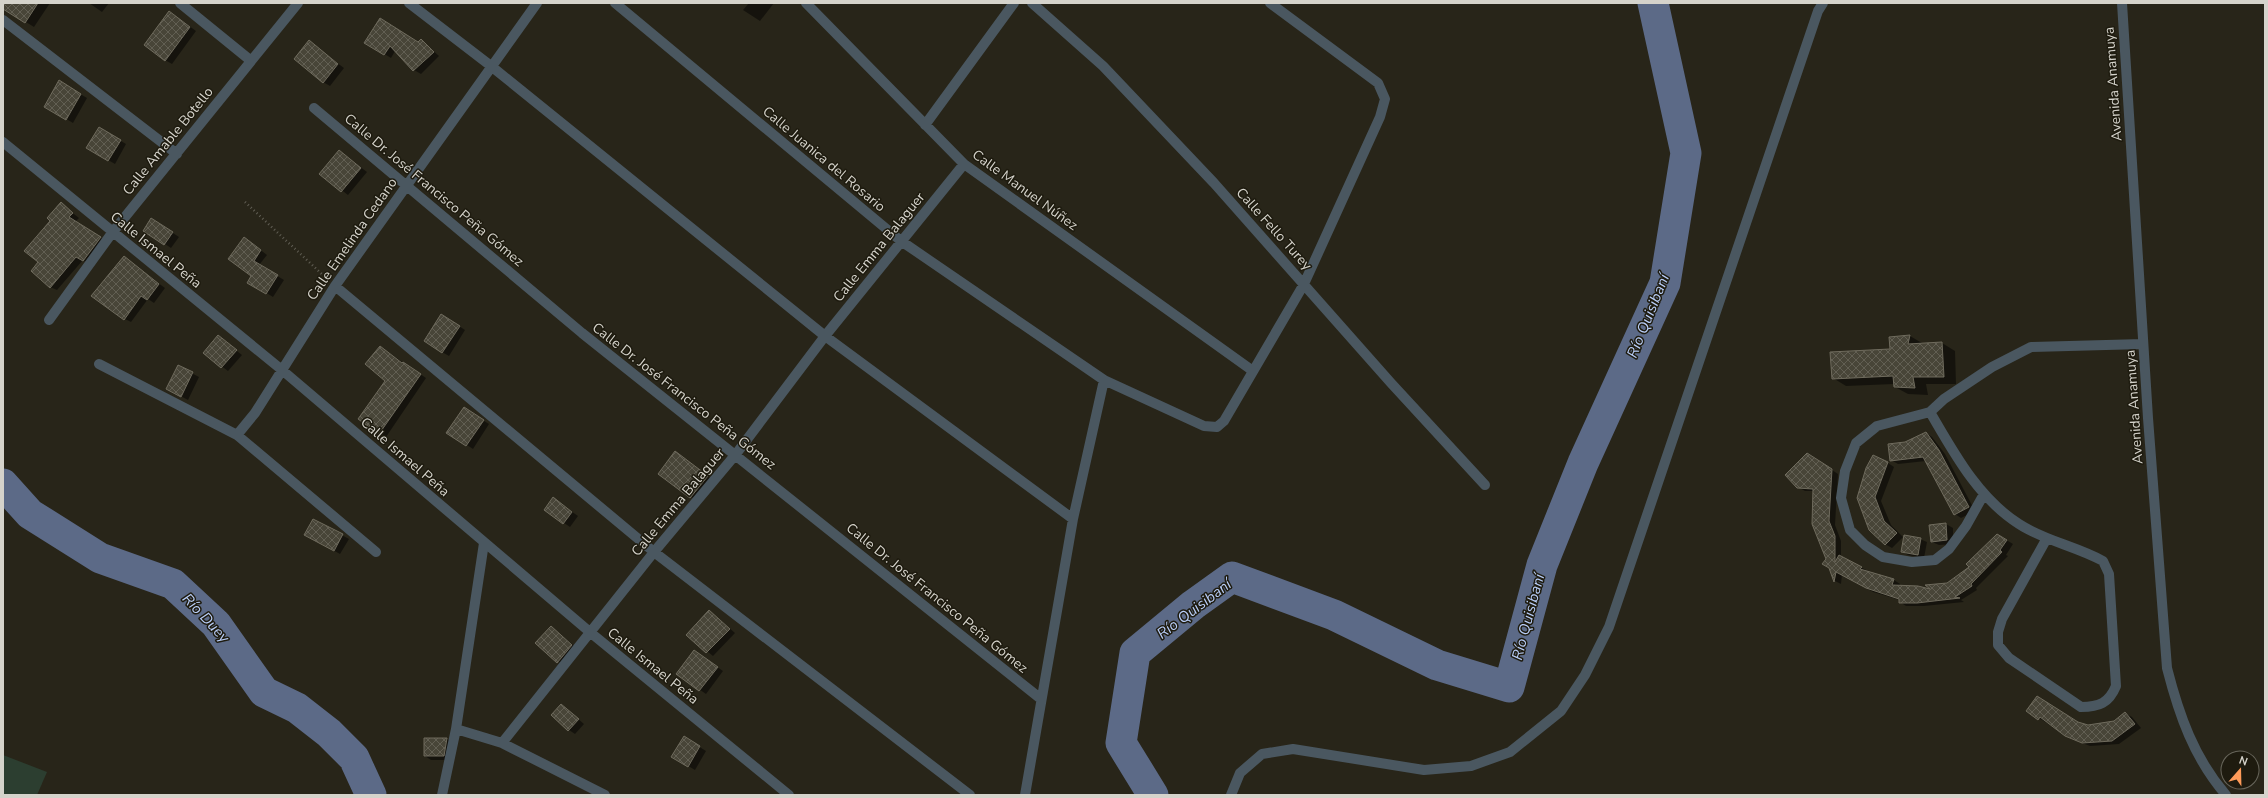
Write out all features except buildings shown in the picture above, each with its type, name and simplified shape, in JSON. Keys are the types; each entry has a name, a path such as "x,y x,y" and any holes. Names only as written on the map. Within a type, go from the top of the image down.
{"street":[{"path":"180,3 250,60"},
{"name":"Calle Amable Botello","path":"50,320 112,233 177,154 250,60 298,3"},
{"path":"409,3 491,66 825,336 1073,520"},
{"name":"Calle Emelinda Cedano","path":"237,435 255,413 335,286 537,3"},
{"name":"Calle Juanica del Rosario","path":"615,3 901,241 1104,380 1204,426 1217,427 1224,421 1253,371"},
{"name":"Calle Manuel Núñez","path":"806,3 964,164 1253,371"},
{"path":"925,125 1014,3"},
{"name":"Calle Fello Turey","path":"1032,3 1103,66 1214,183 1391,383 1486,484"},
{"path":"1253,371 1304,284 1380,117 1385,99 1378,83 1270,3"},
{"path":"1231,795 1240,773 1262,754 1293,749 1424,770 1471,766 1510,752 1561,711 1585,675 1609,627 1818,11 1823,3"},
{"name":"Avenida Anamuya","path":"2122,3 2143,344 2167,668 2178,708 2191,744 2226,795"},
{"path":"3,20 177,154"},
{"name":"Calle Dr. José Francisco Peña Gómez","path":"314,108 407,184 582,333 736,454 1041,699"},
{"name":"Calle Ismael Peña","path":"3,142 112,233 282,370 591,633 789,795"},
{"name":"Calle Emma Balaguer","path":"502,743 654,552 736,454 825,336 964,164"},
{"path":"335,286 654,552 970,795"},
{"path":"1984,494 1966,526 1949,549 1935,560 1912,562 1883,557 1865,545 1850,530 1841,498 1845,471 1856,443 1878,426 1930,412 1944,399 1992,367 2031,347 2143,344"},
{"path":"99,364 237,435 376,552"},
{"path":"1025,795 1073,520 1104,380"},
{"path":"1930,412 1957,459 1984,494 2018,524 2047,538 2092,555 2103,561 2109,574 2116,686 2111,698 2095,707 2081,706 2009,658 1998,645 1998,632 2002,619 2047,538"},
{"path":"442,795 456,729 484,543"},
{"path":"456,729 502,743 605,795"}],"path":[{"path":"245,202 335,286"}],"green space":[{"path":"3,755 47,772 37,795 3,795"}],"waterway":[{"name":"Río Quisibaní","path":"1153,795 1121,743 1135,653 1193,605 1232,577 1334,615 1437,665 1509,687 1542,565 1583,463 1665,283 1686,153 1653,3"},
{"name":"Río Duey","path":"3,484 30,514 100,558 173,584 216,624 264,692 297,708 329,733 354,758 371,795"}]}
